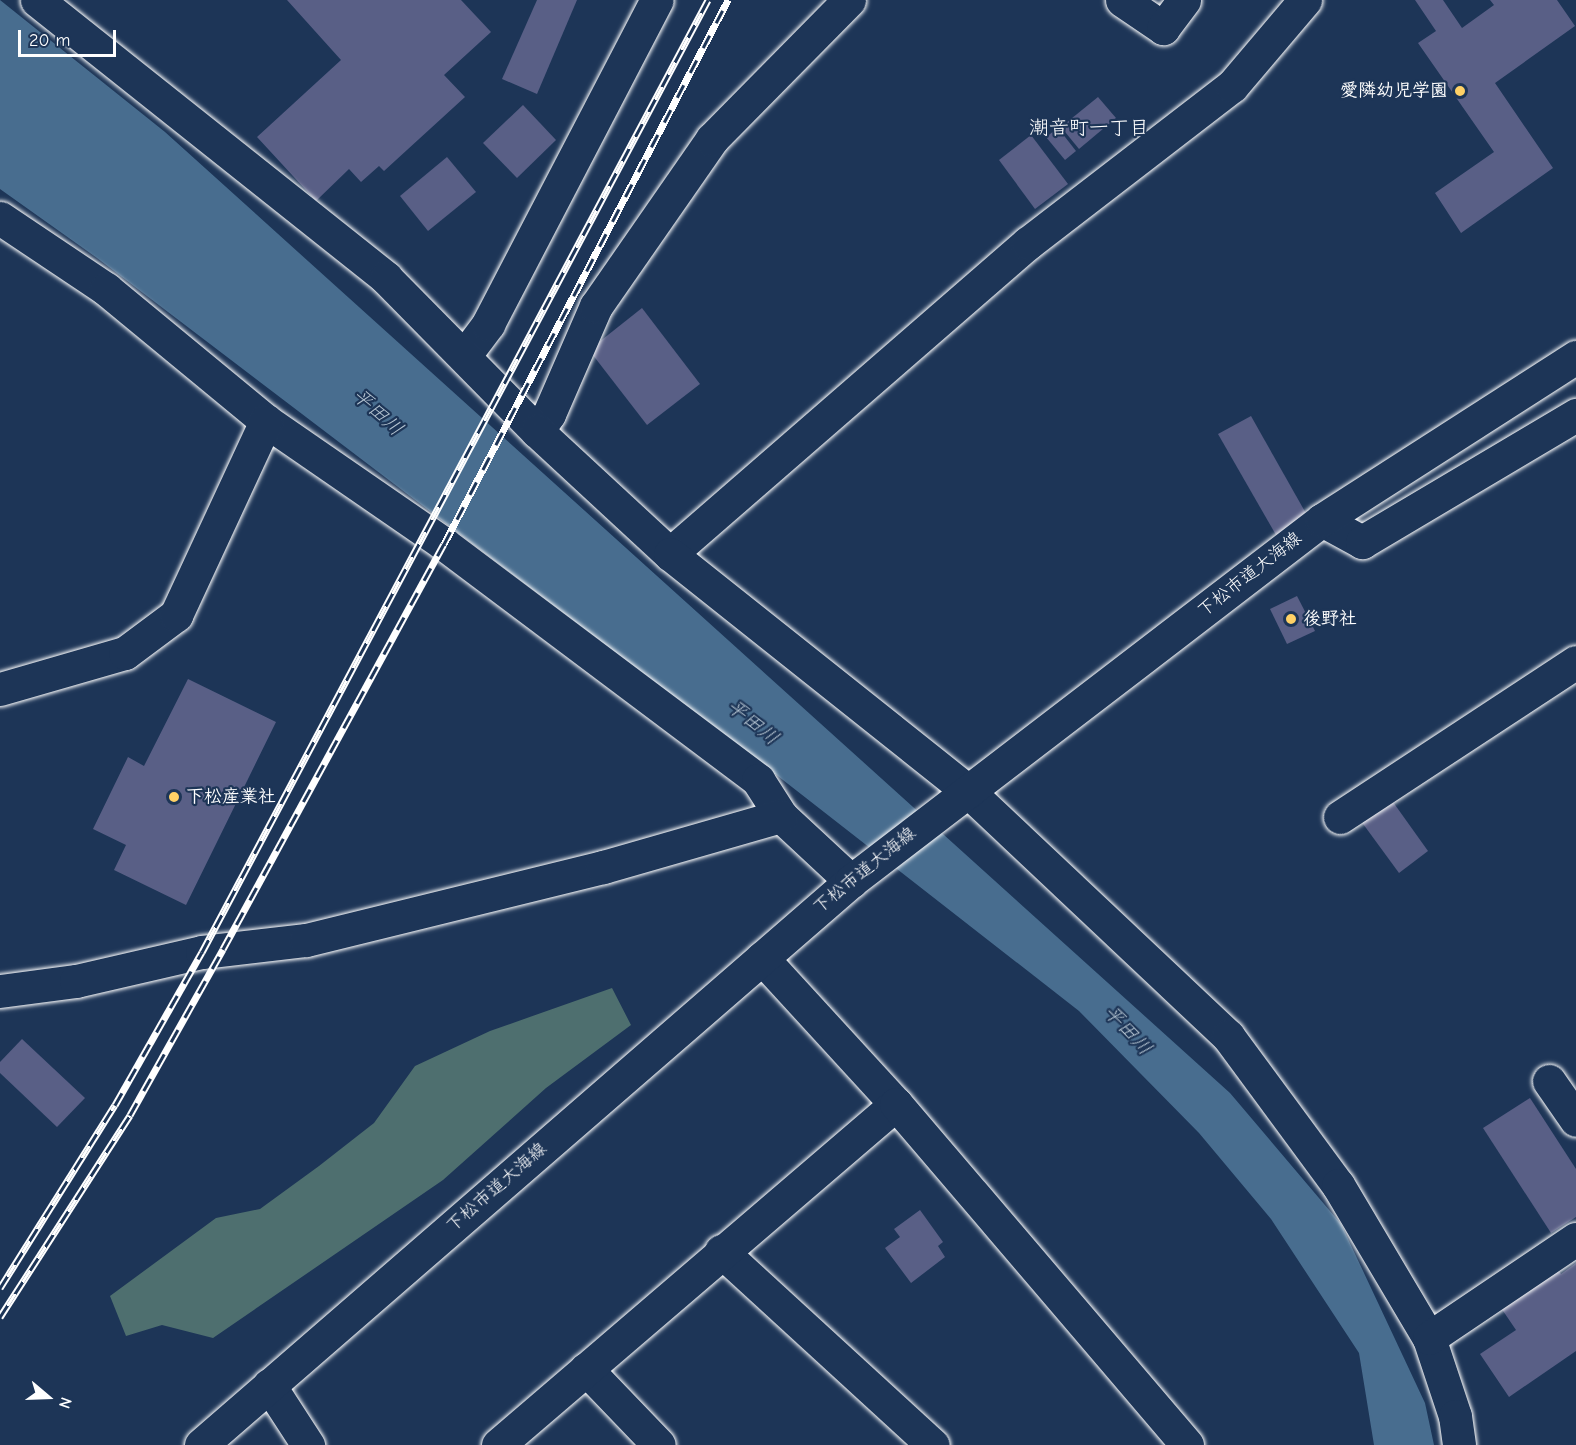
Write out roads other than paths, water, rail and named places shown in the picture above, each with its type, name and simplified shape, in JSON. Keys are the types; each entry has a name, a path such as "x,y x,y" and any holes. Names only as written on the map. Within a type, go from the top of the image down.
{"street":[{"path":"37,0 386,278 465,355 537,431 670,554 957,799 1228,1036 1338,1185 1429,1338 1455,1416 1459,1445"},
{"path":"465,355 489,324 657,0"},
{"path":"537,431 549,414 596,306 712,139 849,0"},
{"path":"1122,0 1163,28 1184,0"},
{"path":"670,554 1028,243 1232,86 1305,0"},
{"path":"0,218 106,289 267,421 444,544 758,780 781,816 851,881"},
{"name":"下松市道大海線","path":"201,1445 851,881 1322,520 1576,357"},
{"path":"1322,520 1362,542 1576,415"},
{"path":"0,688 125,653 176,615 267,421"},
{"path":"1340,817 1576,662"},
{"path":"0,991 76,981 202,952 306,940 603,867 781,816"},
{"path":"762,958 896,1104 1186,1445"},
{"path":"1549,1081 1576,1120"},
{"path":"498,1445 721,1251 896,1104"},
{"path":"1429,1338 1576,1239"},
{"path":"721,1251 933,1445"},
{"path":"586,1369 659,1445"},
{"path":"269,1385 308,1445"}],"water":[{"name":"平田川","path":"0,0 165,132 1230,1093 1341,1224 1425,1403 1434,1445 1374,1445 1359,1353 1271,1219 1199,1133 1079,1011 774,773 97,258 0,189"}],"railway":[{"path":"0,1288 115,1105 202,952 708,0"},
{"path":"0,1317 130,1115 223,949 444,544 728,0"}],"place":[{"name":"愛隣幼児学園","path":"1460,91"},
{"name":"後野社","path":"1291,619"},
{"name":"下松産業社","path":"174,797"}],"district":[{"name":"潮音町一丁目","path":"1089,127"}]}
